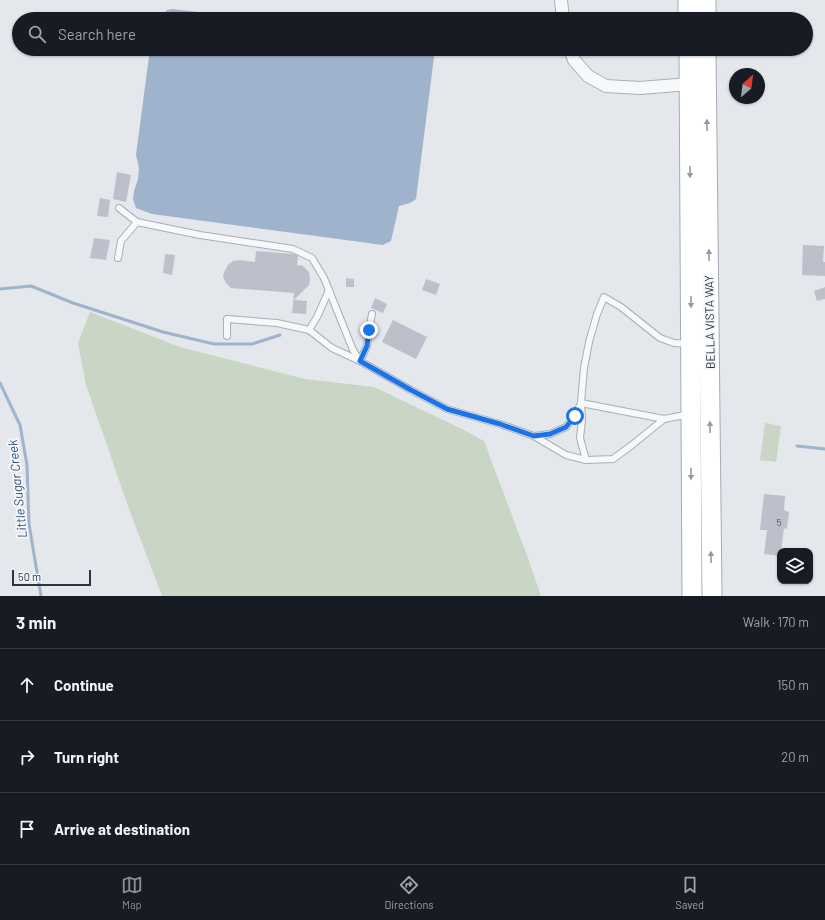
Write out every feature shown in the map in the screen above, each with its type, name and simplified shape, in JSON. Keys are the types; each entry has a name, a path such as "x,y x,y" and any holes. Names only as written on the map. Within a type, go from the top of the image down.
{"main road":[{"path":"688,0 688,12"},
{"path":"706,0 706,12"},
{"name":"BELLA VISTA WAY","path":"690,56 698,85 712,596"},
{"name":"BELLA VISTA WAY","path":"692,596 691,344 698,85 704,56"}],"street":[{"path":"561,0 562,12"},
{"path":"573,56 574,60 588,76 606,86 640,88 698,85"}],"lane":[{"path":"119,208 137,222 200,236 293,249 312,258 324,278 353,350 360,361"},
{"path":"118,258 121,240 137,222"},
{"path":"309,330 317,317 329,290"},
{"path":"586,460 580,438 584,368 589,342 597,314 604,297 621,307 660,338 674,343 691,344"},
{"path":"360,361 367,346 372,314"},
{"path":"227,336 227,320 277,323 309,330 332,348 360,361 447,409 500,424 534,436 566,455 586,460 613,459 664,419"},
{"path":"581,403 664,419 691,413"},
{"path":"534,436 550,434 566,427 575,416 581,403"}],"green space":[{"path":"90,312 180,347 305,379 374,387 484,441 541,596 162,596 129,509 86,385 78,343"},
{"path":"765,423 781,426 776,462 760,460"}],"water":[{"path":"173,9 197,12 166,12 167,10"},
{"path":"149,56 434,57 416,199 410,203 399,206 391,241 383,245 152,214 136,208 133,199 139,168 136,155"}],"building":[{"path":"117,172 131,175 126,202 113,199"},
{"path":"100,198 110,200 108,217 97,216"},
{"path":"94,238 110,240 106,260 90,258"},
{"path":"803,245 824,246 823,262 825,262 825,276 802,275"},
{"path":"256,251 294,254 298,256 297,265 303,266 309,272 310,278 309,285 294,300 307,301 306,314 292,313 294,293 231,288 226,283 223,277 228,265 233,261 239,260 255,262"},
{"path":"165,254 175,255 172,275 163,273"},
{"path":"346,278 354,279 354,287 346,287"},
{"path":"426,279 440,284 436,295 422,290"},
{"path":"825,287 825,299 817,301 814,291"},
{"path":"375,298 387,304 383,313 371,308"},
{"path":"393,320 427,337 416,359 382,342"},
{"path":"764,494 785,496 784,510 789,512 787,529 784,528 781,548 777,548 777,556 764,554 767,530 760,530"}],"waterway":[{"path":"0,289 31,286 73,303 163,332 214,344 252,344 280,335"},
{"name":"Little Sugar Creek","path":"0,383 20,425 27,465 29,524 41,596"},
{"path":"797,446 825,449"}],"route":[{"path":"369,330 367,346 360,361 447,409 500,424 534,436 550,434 566,427 575,416"}]}
